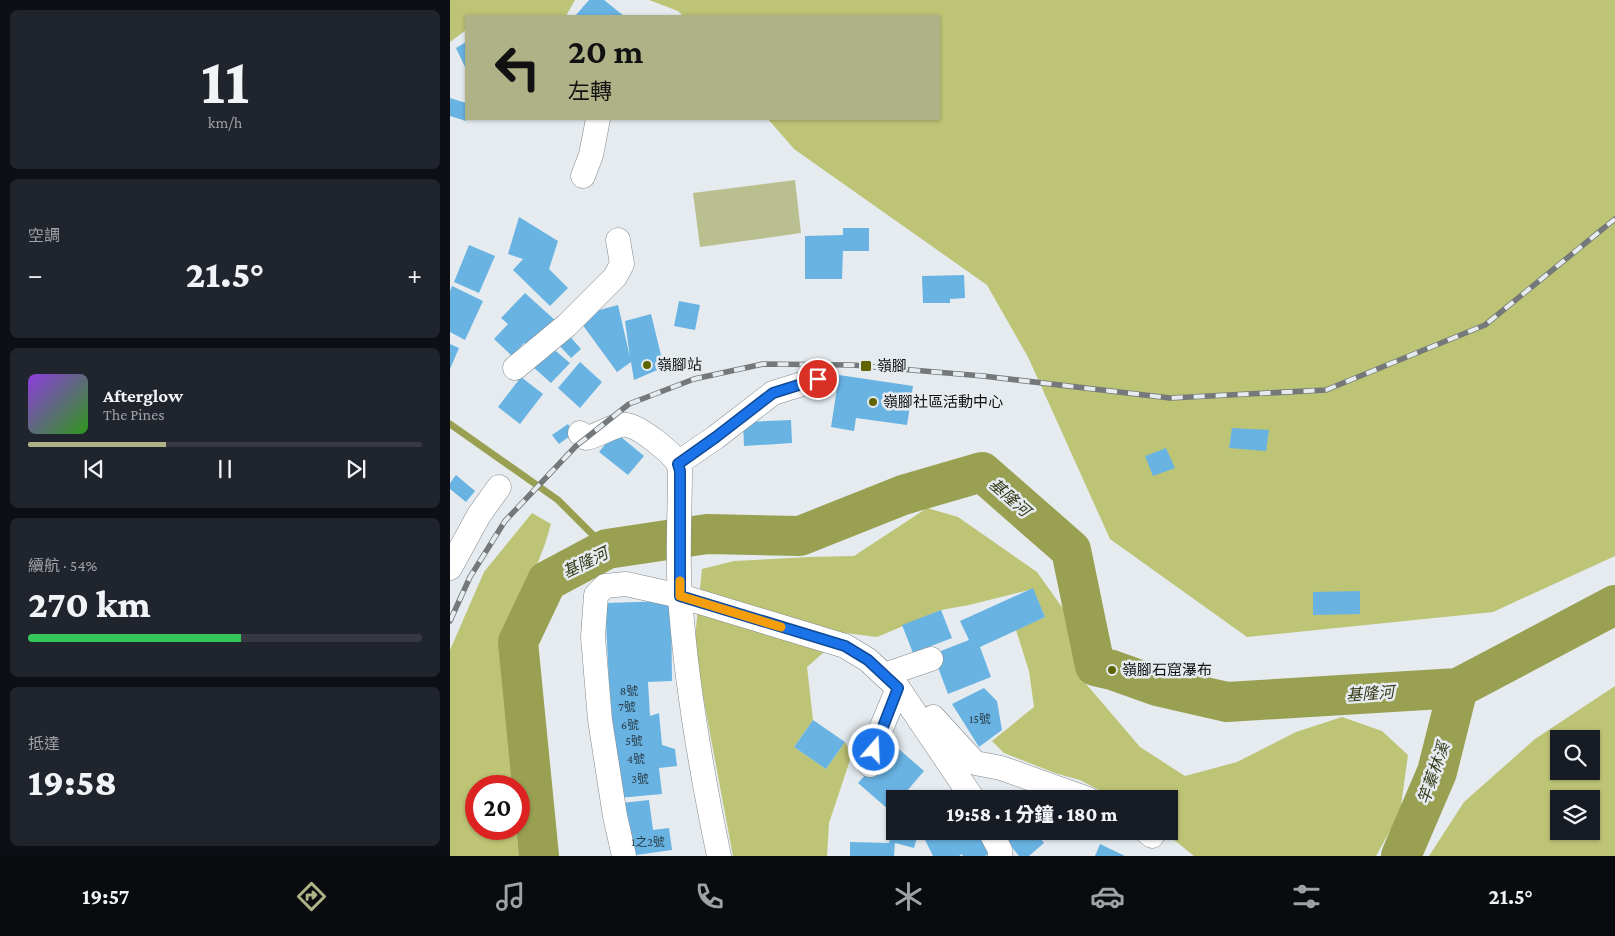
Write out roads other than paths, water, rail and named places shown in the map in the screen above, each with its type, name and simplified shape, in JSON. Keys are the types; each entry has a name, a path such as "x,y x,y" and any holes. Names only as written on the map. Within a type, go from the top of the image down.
{"street":[{"path":"583,176 591,155 598,120"},
{"path":"515,368 566,325 615,277 622,264 618,240"},
{"path":"679,467 773,393 818,379"},
{"path":"580,433 586,438 595,437 610,429 626,425 647,434 679,467 680,590 685,656 702,776 719,856"},
{"path":"450,568 479,515 499,487"},
{"path":"624,856 615,816 600,720 593,637 596,596 606,586 626,584 680,590 845,646 868,660 898,689 930,714 975,763 1001,768 1063,790"},
{"path":"870,765 878,736 898,689 930,659"},
{"path":"898,689 967,790"},
{"path":"995,840 1000,850 1000,856"}],"waterway":[{"path":"450,424 558,500 607,549"},
{"name":"基隆河","path":"539,856 518,642 547,581 607,549 707,534 800,536 903,495 982,472 1071,550 1095,666 1157,686 1227,702 1458,688 1615,605"},
{"name":"竿蓁林溪","path":"1401,856 1437,772 1458,688"}],"railway":[{"path":"450,621 470,577 505,521 576,446 629,404 694,379 763,364 852,365 983,376 1170,398 1326,390 1485,325 1615,219"}],"place":[{"name":"嶺腳站","path":"647,365"},
{"name":"嶺腳","path":"866,366"},
{"name":"嶺腳社區活動中心","path":"873,402"},
{"name":"嶺腳石窟瀑布","path":"1112,670"}]}
